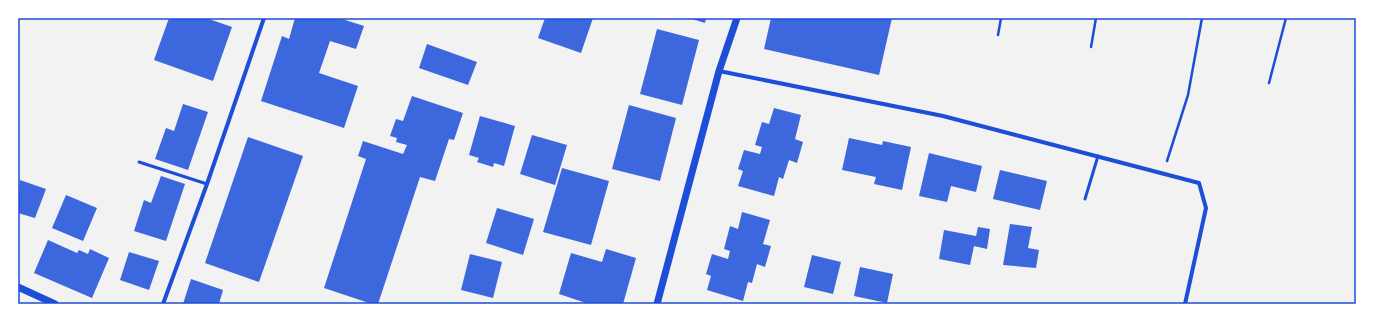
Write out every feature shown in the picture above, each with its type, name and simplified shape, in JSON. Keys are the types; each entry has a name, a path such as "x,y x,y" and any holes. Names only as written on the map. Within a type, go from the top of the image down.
{"street":[{"path":"163,304 208,184 264,18"},
{"path":"657,304 719,71 737,18"},
{"path":"719,71 943,116 1199,183 1206,208 1185,304"},
{"path":"18,287 54,304"}],"lane":[{"path":"1085,198 1098,156"},
{"path":"139,162 208,184"}],"path":[{"path":"998,35 1001,18"},
{"path":"1090,47 1096,18"},
{"path":"1165,173 1172,143 1188,95 1202,18"},
{"path":"1269,83 1286,18"}],"building":[{"path":"169,18 206,18 232,27 213,81 154,60"},
{"path":"295,18 339,18 364,26 356,49 330,41 319,73 358,86 344,128 261,101 282,36 289,39"},
{"path":"545,18 593,18 581,53 538,38"},
{"path":"689,18 706,18 705,23"},
{"path":"771,18 892,18 879,75 764,49"},
{"path":"657,29 699,40 682,105 640,94"},
{"path":"427,44 477,62 468,85 419,68"},
{"path":"412,96 463,113 454,140 449,139 435,181 420,177 378,304 372,304 324,288 366,159 358,156 363,141 403,154 407,145 396,142 397,138 390,136 396,119 403,121"},
{"path":"183,104 208,112 188,170 155,159 166,128 174,131"},
{"path":"629,105 676,118 660,181 612,169"},
{"path":"774,108 801,115 795,139 803,142 797,163 789,160 783,179 779,177 774,196 738,186 743,171 738,169 744,150 760,154 762,147 755,145 762,122 769,124"},
{"path":"480,116 515,126 504,166 494,163 493,167 477,162 479,158 469,155"},
{"path":"532,135 567,145 555,185 520,174"},
{"path":"248,137 303,156 259,282 205,263"},
{"path":"849,138 882,145 883,141 911,147 902,190 874,184 876,177 842,170"},
{"path":"929,153 982,166 976,192 951,186 947,202 919,196"},
{"path":"562,168 609,181 591,245 543,232"},
{"path":"1000,170 1047,181 1040,210 993,199"},
{"path":"161,176 185,184 166,241 134,231 144,200 151,203"},
{"path":"20,180 46,189 35,218 18,213"},
{"path":"66,195 97,208 83,241 52,228"},
{"path":"497,208 534,219 523,255 486,243"},
{"path":"742,212 770,220 763,244 771,246 765,267 757,264 752,283 748,282 743,301 707,290 711,276 706,274 712,254 728,259 730,251 724,249 730,226 738,229"},
{"path":"1010,224 1032,227 1028,248 1039,250 1036,268 1003,265"},
{"path":"978,227 990,229 987,249 974,246 970,265 939,259 944,230 976,236"},
{"path":"48,240 77,253 79,250 88,254 90,249 109,258 92,298 34,273"},
{"path":"606,249 636,258 623,304 589,304 559,294 571,253 602,262"},
{"path":"129,252 159,261 149,290 120,280"},
{"path":"470,254 502,262 493,298 461,290"},
{"path":"812,255 841,262 833,294 804,287"},
{"path":"860,267 893,274 887,303 854,296"},
{"path":"191,279 223,290 219,304 183,304"}]}
